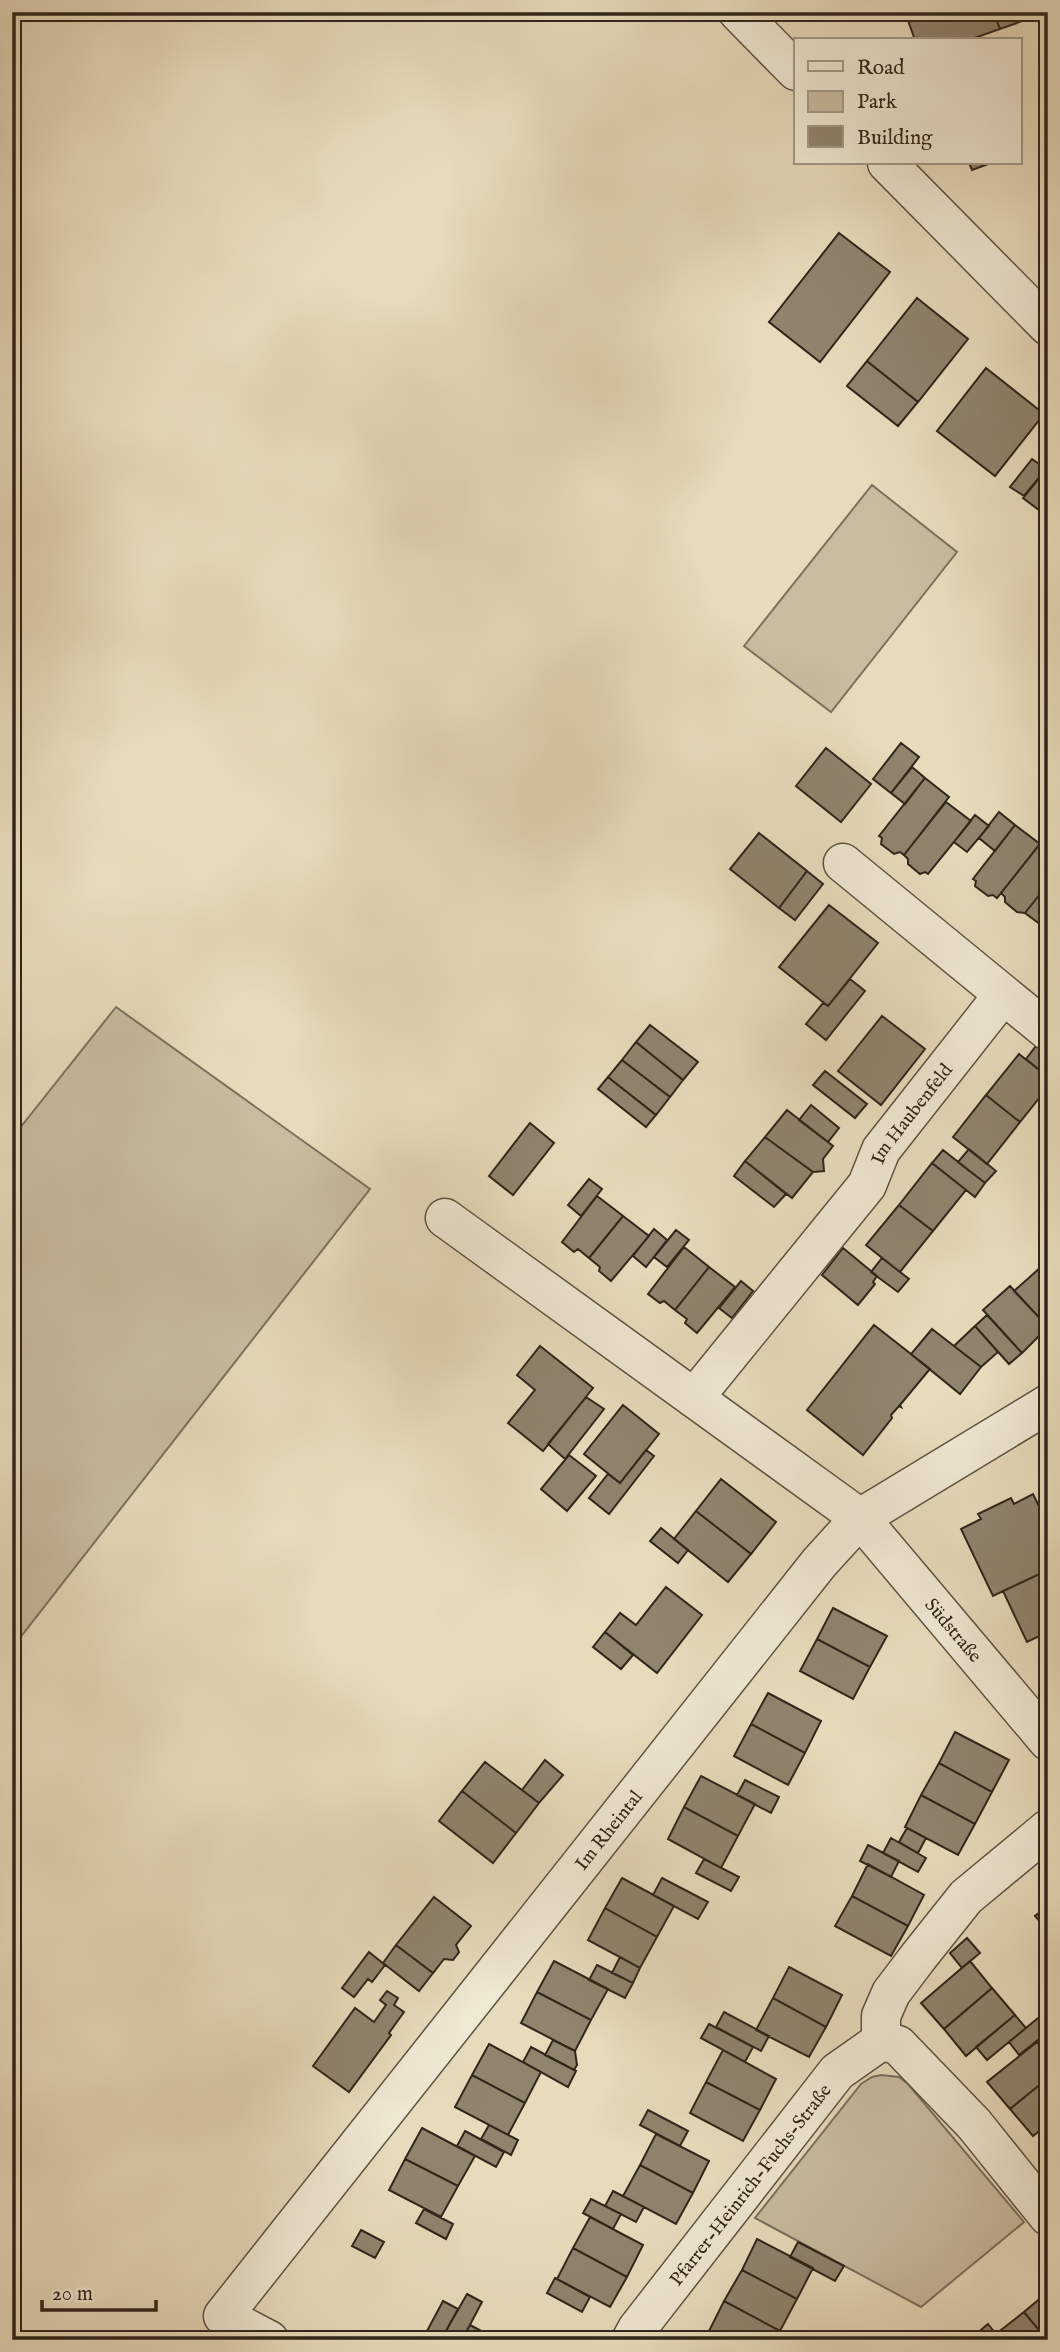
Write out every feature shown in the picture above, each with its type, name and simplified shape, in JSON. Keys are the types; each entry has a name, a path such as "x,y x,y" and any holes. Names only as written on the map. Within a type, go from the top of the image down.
{"street":[{"path":"738,12 794,69"},
{"path":"888,164 1048,326"},
{"path":"843,863 1048,1031"},
{"name":"Im Haubenfeld","path":"694,1398 867,1185 881,1150 1003,995"},
{"path":"445,1218 860,1518"},
{"name":"Im Rheintal","path":"269,2340 223,2316 819,1563 860,1518 1048,1404"},
{"name":"Südstraße","path":"860,1518 1048,1741"},
{"path":"1048,1829 966,1897 891,1993 881,2016 881,2040 898,2045 974,2124 1048,2216"},
{"name":"Pfarrer-Heinrich-Fuchs-Straße","path":"631,2340 837,2072 881,2040"}],"green space":[{"path":"872,485 957,552 831,712 744,646"},
{"path":"116,1007 370,1189 12,1648 12,1138"},
{"path":"881,2075 899,2077 908,2084 1024,2222 921,2307 755,2218 861,2084"}],"building":[{"path":"905,12 928,12 930,17 942,12 993,12 1000,29 975,38 914,38"},
{"path":"993,12 1025,12 1028,19 1000,29"},
{"path":"969,164 988,164 972,170"},
{"path":"839,233 890,272 820,362 769,322"},
{"path":"917,298 968,339 918,402 867,361"},
{"path":"867,361 918,402 898,426 847,386"},
{"path":"986,368 1044,414 995,476 937,431"},
{"path":"1032,459 1046,469 1024,496 1010,487"},
{"path":"1048,467 1048,517 1023,498"},
{"path":"901,743 919,757 891,793 873,779"},
{"path":"826,748 871,784 841,822 796,786"},
{"path":"912,767 925,778 905,804 891,793"},
{"path":"925,778 949,797 904,855 900,852 894,854 881,844 882,838 879,836"},
{"path":"946,802 971,821 928,874 920,874 908,864 904,855"},
{"path":"999,812 1015,825 995,851 979,838"},
{"path":"975,815 989,826 967,852 954,842"},
{"path":"1015,825 1040,844 997,898 988,896 975,886 976,881 973,879"},
{"path":"759,833 807,871 779,908 730,869"},
{"path":"1043,840 1048,844 1048,884 1025,913 1017,912 1005,902 1001,893"},
{"path":"807,871 823,884 795,920 779,908"},
{"path":"1048,884 1048,917 1041,925 1025,913"},
{"path":"829,905 878,943 828,1006 779,967"},
{"path":"850,979 865,991 826,1040 806,1024 823,1003 828,1006"},
{"path":"882,1016 925,1049 881,1105 838,1071"},
{"path":"650,1025 698,1062 683,1080 636,1042"},
{"path":"636,1042 683,1080 670,1097 622,1060"},
{"path":"1036,1046 1048,1055 1048,1077 1026,1059"},
{"path":"1019,1054 1048,1077 1048,1087 1020,1122 986,1095"},
{"path":"622,1060 670,1097 656,1115 608,1077"},
{"path":"825,1071 867,1104 855,1118 813,1085"},
{"path":"608,1077 656,1115 646,1127 598,1089"},
{"path":"986,1095 1020,1122 987,1164 953,1137"},
{"path":"811,1105 839,1128 828,1142 799,1120"},
{"path":"787,1110 833,1146 823,1159 824,1171 813,1172 765,1137"},
{"path":"530,1123 554,1143 513,1195 489,1176"},
{"path":"765,1137 813,1172 792,1198 745,1161"},
{"path":"969,1149 996,1171 985,1183 958,1162"},
{"path":"943,1150 985,1183 975,1197 932,1163"},
{"path":"745,1161 786,1194 774,1207 734,1176"},
{"path":"932,1163 966,1190 933,1231 899,1205"},
{"path":"589,1179 602,1189 581,1216 568,1205"},
{"path":"597,1196 623,1216 589,1258 578,1249 574,1252 562,1242"},
{"path":"899,1205 933,1231 900,1272 866,1245"},
{"path":"623,1216 649,1236 611,1281 589,1258"},
{"path":"654,1229 667,1240 646,1267 633,1256"},
{"path":"676,1230 689,1240 667,1267 654,1257"},
{"path":"684,1247 709,1267 675,1310 664,1301 660,1303 648,1294"},
{"path":"843,1248 877,1276 873,1282 875,1284 858,1305 822,1275"},
{"path":"882,1258 909,1279 898,1292 871,1272"},
{"path":"709,1267 735,1287 697,1333 685,1323 687,1319 675,1310"},
{"path":"1041,1267 1048,1275 1048,1327 1014,1291"},
{"path":"741,1281 753,1291 732,1318 719,1308"},
{"path":"1010,1286 1048,1327 1022,1353 983,1310"},
{"path":"987,1315 1022,1353 1009,1364 975,1326"},
{"path":"874,1325 930,1369 901,1407 891,1415 892,1418 863,1455 807,1410"},
{"path":"975,1326 998,1352 981,1367 954,1346"},
{"path":"932,1329 981,1367 960,1394 911,1354"},
{"path":"540,1346 593,1388 543,1451 508,1423 535,1390 517,1375"},
{"path":"586,1397 604,1409 565,1459 548,1444"},
{"path":"623,1405 659,1434 620,1483 584,1454"},
{"path":"646,1450 654,1456 609,1514 589,1498 608,1474 620,1483"},
{"path":"569,1455 596,1476 567,1511 541,1489"},
{"path":"721,1479 776,1522 751,1554 696,1511"},
{"path":"1033,1494 1048,1525 1048,1570 993,1596 961,1529 981,1519 978,1514 1011,1498 1014,1504"},
{"path":"696,1511 751,1554 728,1582 674,1539"},
{"path":"661,1528 688,1550 678,1563 650,1541"},
{"path":"1048,1570 1048,1632 1027,1642 1003,1591"},
{"path":"666,1587 702,1615 657,1673 605,1632 620,1613 636,1625"},
{"path":"833,1608 887,1636 870,1667 817,1639"},
{"path":"605,1632 633,1655 621,1669 593,1647"},
{"path":"1048,1632 1048,1652 1040,1635"},
{"path":"817,1639 870,1667 853,1699 800,1671"},
{"path":"768,1693 821,1721 805,1753 751,1724"},
{"path":"751,1724 805,1753 788,1785 734,1756"},
{"path":"955,1732 1009,1760 992,1792 939,1763"},
{"path":"545,1760 563,1775 539,1803 522,1790"},
{"path":"485,1762 539,1803 516,1833 462,1791"},
{"path":"939,1763 992,1792 975,1824 921,1795"},
{"path":"701,1776 755,1804 738,1836 684,1807"},
{"path":"745,1780 779,1797 771,1813 737,1795"},
{"path":"462,1791 516,1833 493,1863 439,1821"},
{"path":"921,1795 975,1824 958,1855 905,1827"},
{"path":"684,1807 738,1836 721,1868 668,1839"},
{"path":"907,1828 926,1838 918,1853 899,1842"},
{"path":"891,1838 926,1858 918,1872 883,1853"},
{"path":"868,1845 899,1861 891,1877 860,1861"},
{"path":"704,1859 739,1877 731,1891 696,1873"},
{"path":"868,1864 924,1895 908,1926 852,1896"},
{"path":"622,1878 674,1906 657,1937 605,1908"},
{"path":"662,1878 708,1902 698,1919 653,1895"},
{"path":"852,1896 908,1926 891,1956 835,1926"},
{"path":"434,1897 471,1926 456,1945 459,1952 453,1960 444,1959 433,1973 396,1945"},
{"path":"1048,1906 1048,1931 1035,1916"},
{"path":"605,1908 657,1937 640,1968 588,1940"},
{"path":"967,1938 980,1953 962,1968 950,1953"},
{"path":"396,1945 433,1973 419,1991 383,1963"},
{"path":"369,1952 385,1965 372,1982 368,1979 354,1997 342,1988"},
{"path":"620,1957 640,1968 633,1983 612,1973"},
{"path":"554,1961 608,1989 591,2020 537,1992"},
{"path":"970,1961 992,1988 944,2029 921,2003"},
{"path":"597,1965 633,1983 625,1998 589,1980"},
{"path":"789,1967 842,1995 826,2027 773,1998"},
{"path":"992,1988 1015,2015 966,2056 944,2029"},
{"path":"387,1991 398,1998 394,2005 404,2012 389,2033 391,2035 349,2092 313,2066 355,2008 374,2022 386,2005 380,2000"},
{"path":"537,1992 591,2020 575,2051 521,2023"},
{"path":"773,1998 826,2027 809,2057 756,2030"},
{"path":"724,2012 769,2036 761,2051 716,2027"},
{"path":"1044,2013 1048,2017 1048,2032 1019,2055 1009,2042"},
{"path":"1015,2015 1026,2028 987,2060 976,2047"},
{"path":"709,2024 753,2047 745,2062 701,2038"},
{"path":"553,2040 575,2051 577,2065 574,2070 545,2055"},
{"path":"1037,2042 1048,2055 1048,2078 1010,2109 987,2082"},
{"path":"489,2044 541,2072 525,2103 472,2075"},
{"path":"531,2047 576,2071 568,2087 523,2062"},
{"path":"723,2050 776,2079 760,2110 706,2082"},
{"path":"472,2075 525,2103 508,2135 455,2107"},
{"path":"1048,2078 1048,2124 1033,2136 1010,2109"},
{"path":"706,2082 760,2110 743,2141 690,2113"},
{"path":"648,2110 688,2131 680,2146 640,2125"},
{"path":"489,2125 518,2140 511,2155 481,2139"},
{"path":"422,2128 475,2156 458,2186 405,2159"},
{"path":"465,2131 504,2152 496,2167 457,2146"},
{"path":"656,2134 709,2161 693,2193 640,2165"},
{"path":"405,2159 458,2186 441,2217 389,2190"},
{"path":"640,2165 693,2193 676,2224 623,2196"},
{"path":"613,2191 644,2207 636,2222 605,2206"},
{"path":"591,2199 621,2214 613,2229 583,2213"},
{"path":"424,2209 453,2224 446,2239 416,2223"},
{"path":"590,2217 643,2245 627,2277 573,2248"},
{"path":"361,2230 384,2242 375,2258 352,2246"},
{"path":"757,2239 813,2268 797,2299 742,2270"},
{"path":"798,2242 844,2266 835,2281 790,2257"},
{"path":"573,2248 627,2277 610,2307 557,2279"},
{"path":"742,2270 797,2299 780,2331 724,2301"},
{"path":"555,2278 590,2297 582,2312 547,2293"},
{"path":"1048,2292 1048,2340 1047,2340 1024,2312"},
{"path":"467,2294 482,2302 462,2340 445,2340 442,2338"},
{"path":"443,2301 458,2309 442,2338 427,2331"},
{"path":"724,2301 780,2331 775,2340 721,2340 708,2333"},
{"path":"1024,2312 1047,2340 1001,2340 996,2334"},
{"path":"988,2324 1001,2340 979,2340 975,2335"},
{"path":"470,2325 498,2340 462,2340"}]}
